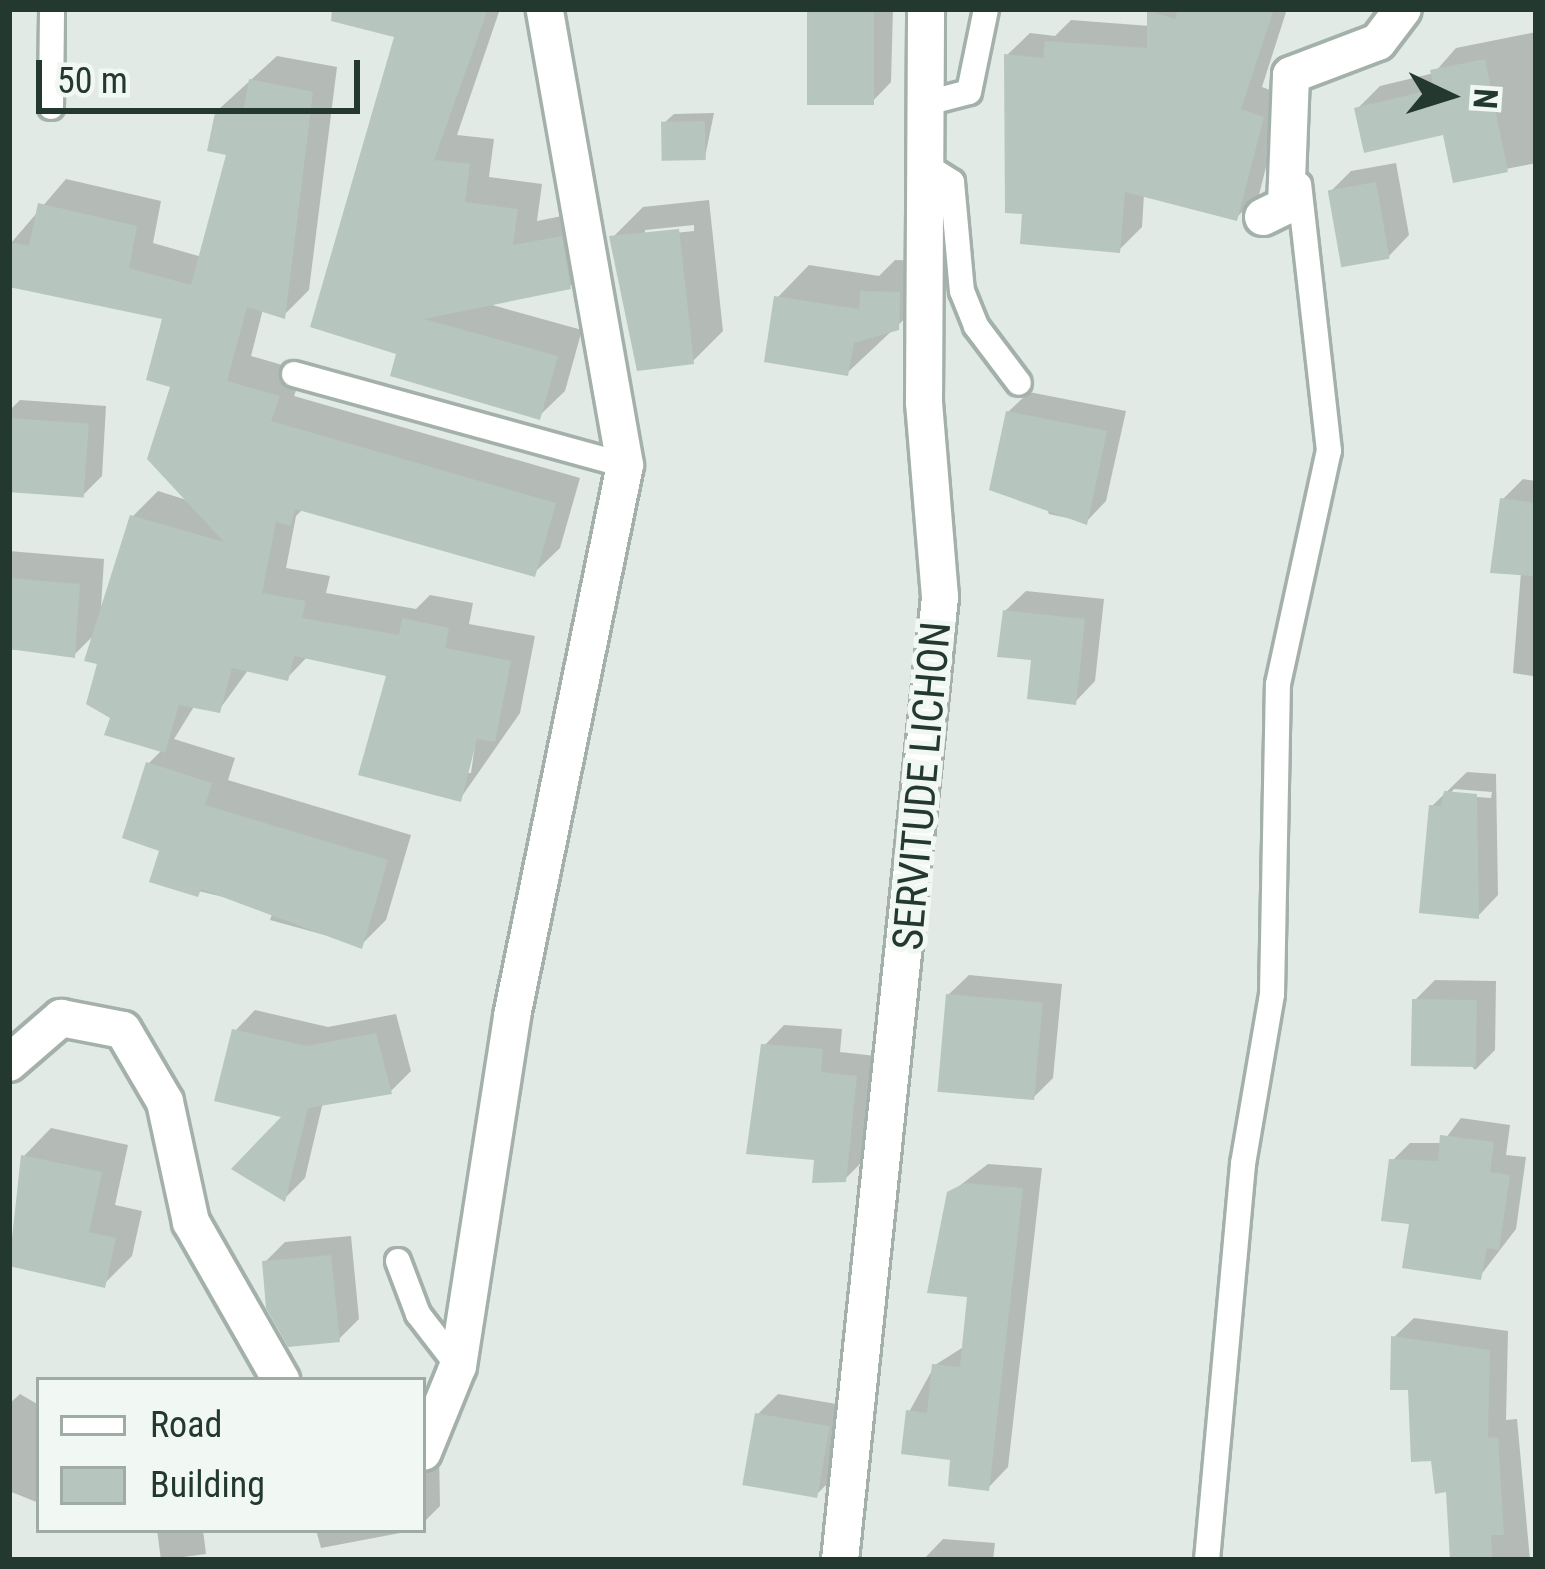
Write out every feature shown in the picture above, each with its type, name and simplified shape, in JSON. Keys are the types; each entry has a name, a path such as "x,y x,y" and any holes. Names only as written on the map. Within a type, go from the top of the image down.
{"street":[{"path":"426,1445 458,1366 512,1016 625,465 545,9"},
{"path":"1263,217 1286,206 1297,70 1378,43 1402,9"},
{"name":"SERVITUDE LICHON","path":"840,1560 940,598 924,402 927,103 912,14"},
{"path":"9,1063 61,1018 123,1030 165,1102 191,1222 279,1377"}],"lane":[{"path":"51,107 52,9"},
{"path":"927,103 969,92 986,9"},
{"path":"1208,1560 1243,1164 1272,994 1278,684 1329,452 1297,70"},
{"path":"928,167 952,182 962,291 1019,383"},
{"path":"294,374 625,465"},
{"path":"398,1261 418,1314 458,1366"}],"building":[{"path":"332,9 488,9 434,160 470,164 465,202 518,209 513,245 562,236 571,289 424,319 558,356 540,420 390,376 396,354 310,327 394,37 331,21"},
{"path":"807,9 874,9 874,105 807,105"},
{"path":"1178,9 1274,9 1241,109 1264,117 1237,221 1125,192 1120,253 1020,244 1022,214 1005,213 1004,54 1043,58 1045,41 1147,48 1147,10 1175,19"},
{"path":"1485,59 1508,172 1453,183 1443,135 1364,153 1354,108 1434,89 1430,70"},
{"path":"249,79 313,92 285,319 247,307 227,381 280,396 271,421 556,503 535,577 295,509 291,526 276,522 262,593 306,601 302,618 399,635 402,618 449,628 445,648 511,661 495,742 477,739 461,802 358,775 386,676 294,656 288,681 232,668 220,713 179,705 165,753 104,735 110,718 86,704 97,664 84,661 130,515 224,542 147,459 170,387 146,380 162,319 9,287 9,242 29,246 38,203 137,226 129,268 191,285 226,155 207,151 216,108 243,113"},
{"path":"705,121 706,160 662,161 661,122"},
{"path":"1376,182 1390,259 1341,267 1328,191"},
{"path":"679,229 694,364 637,371 609,236"},
{"path":"860,291 900,292 899,330 854,343 848,376 764,362 774,296 859,309"},
{"path":"1006,411 1107,431 1087,525 989,490"},
{"path":"9,418 89,424 84,497 9,492"},
{"path":"1500,498 1536,503 1533,576 1490,573"},
{"path":"9,578 80,584 75,658 9,649"},
{"path":"1003,610 1085,619 1076,705 1027,699 1031,660 997,657"},
{"path":"146,762 212,783 205,805 388,860 362,949 201,889 198,897 149,882 159,851 122,838"},
{"path":"1444,791 1477,794 1479,919 1419,913 1429,805 1441,806"},
{"path":"946,994 1043,1002 1034,1100 937,1092"},
{"path":"1412,999 1477,1000 1476,1067 1411,1066"},
{"path":"232,1029 306,1046 376,1033 392,1094 308,1108 285,1202 231,1169 281,1117 214,1101"},
{"path":"761,1044 823,1049 821,1072 857,1076 846,1182 812,1183 814,1160 746,1154"},
{"path":"1440,1135 1494,1142 1490,1172 1510,1175 1499,1250 1487,1248 1481,1280 1402,1268 1409,1224 1381,1221 1389,1159 1438,1161"},
{"path":"21,1155 102,1172 89,1232 116,1238 105,1288 9,1266"},
{"path":"965,1183 1023,1188 989,1491 948,1486 950,1460 901,1454 906,1410 927,1413 932,1364 960,1367 967,1297 927,1293 947,1192"},
{"path":"331,1255 340,1342 288,1347 266,1308 262,1261"},
{"path":"1391,1336 1490,1350 1488,1438 1498,1437 1504,1535 1491,1535 1492,1560 1450,1560 1446,1492 1435,1494 1431,1461 1411,1462 1408,1390 1390,1390"},
{"path":"755,1413 830,1426 817,1498 742,1485"}]}
